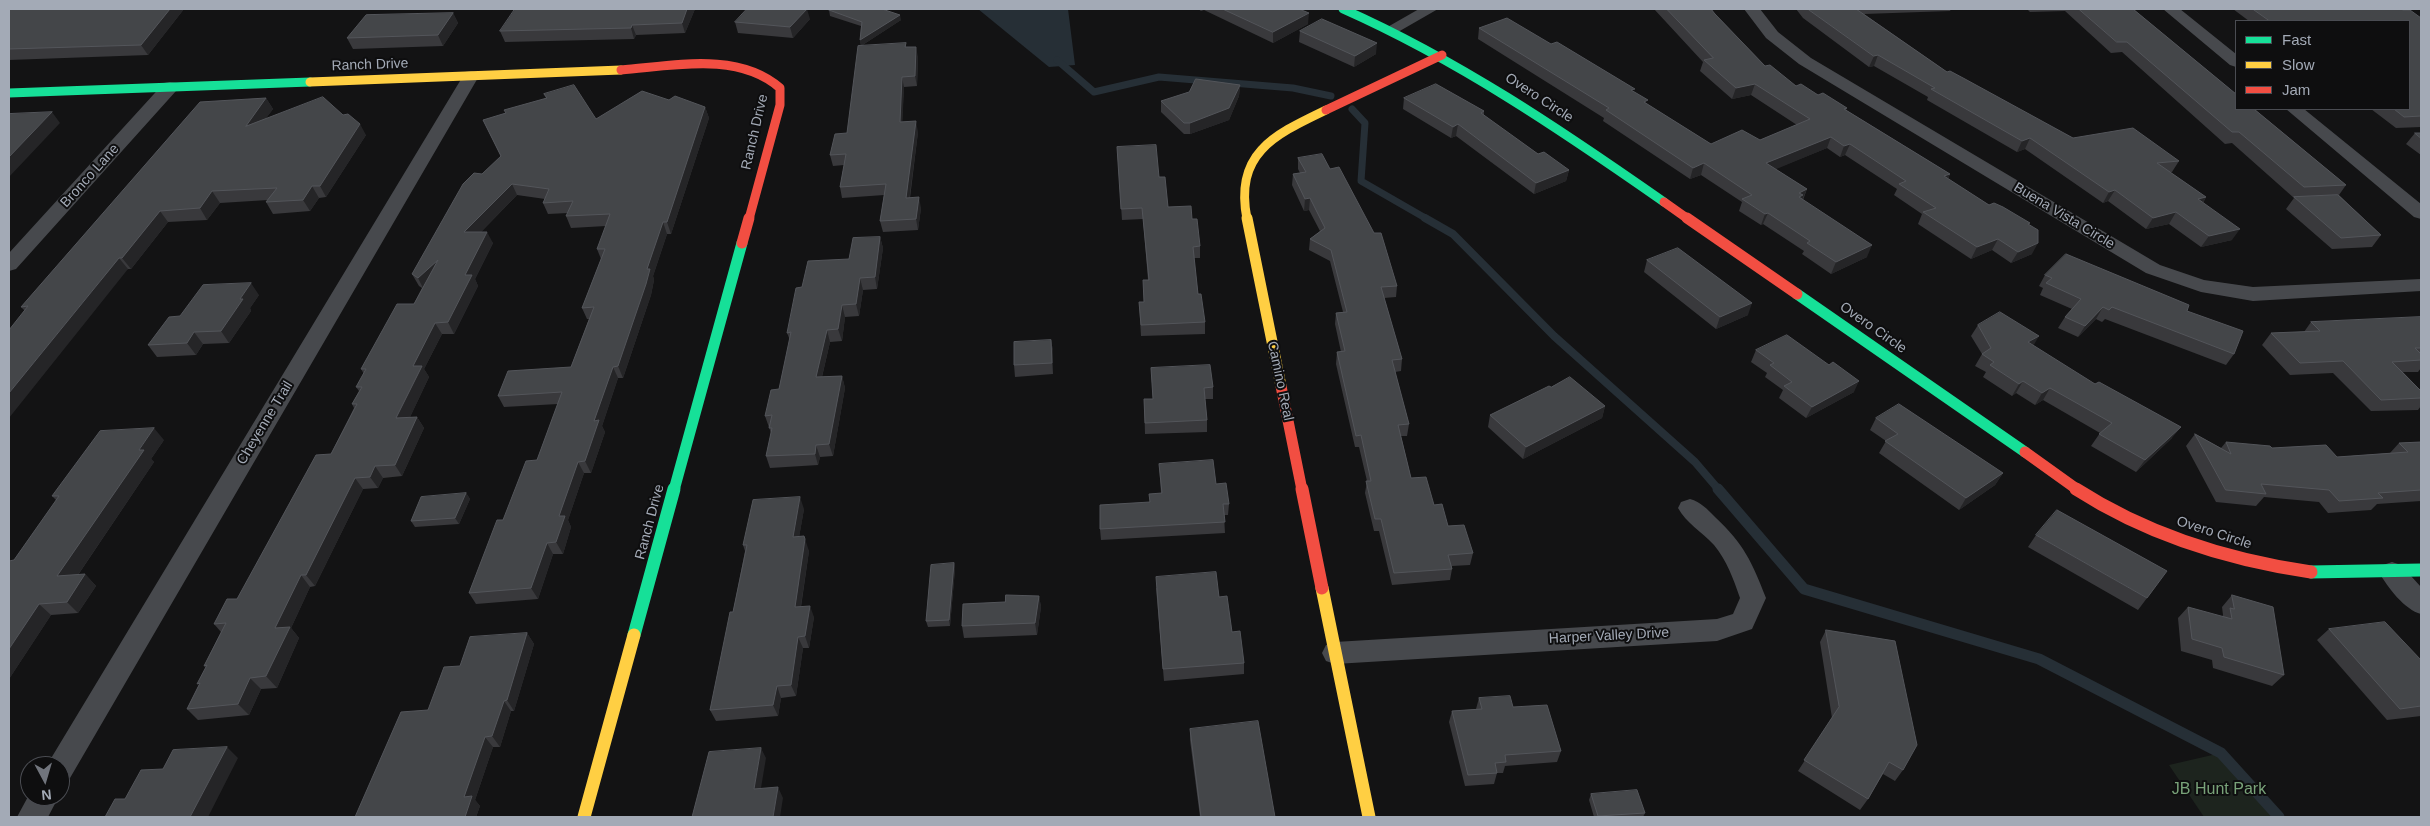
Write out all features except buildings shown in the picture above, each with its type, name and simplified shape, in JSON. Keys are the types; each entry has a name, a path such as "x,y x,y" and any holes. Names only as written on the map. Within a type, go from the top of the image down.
{"street":[{"name":"Overo Circle","path":"1343,9 1392,29 1442,55 1524,105 2088,496 2149,527 2211,550 2264,564 2313,572 2421,570"},
{"path":"1392,29 1430,9"},
{"name":"Buena Vista Circle","path":"1752,9 1772,35 1805,61 2153,269 2201,286 2253,294 2421,285"},
{"path":"2171,9 2235,61"},
{"name":"Camino Real","path":"1369,817 1244,204 1244,179 1255,158 1271,141 1297,124 1442,55"},
{"name":"Ranch Drive","path":"9,92 721,66 749,69 762,73 768,76 780,88 780,105 584,817"},
{"name":"Cheyenne Trail","path":"68,756 471,76"},
{"name":"Bronco Lane","path":"9,265 170,87"},
{"path":"2295,110 2421,213"},
{"name":"Harper Valley Drive","path":"1335,653 1717,630 1743,621 1753,598 1740,562 1722,538 1690,508"},
{"path":"2392,572 2421,604"},
{"path":"32,817 38,806"}],"green space":[{"name":"JB Hunt Park","path":"2221,753 2279,817 2204,817 2169,765"}],"shaded area":[{"path":"978,9 1068,9 1075,65 1049,67"}],"waterway":[{"path":"1057,60 1094,92 1159,77 1293,88 1331,96"},
{"path":"1352,109 1365,123 1361,181 1427,219"},
{"path":"1425,218 1453,234 1554,336 1695,462 1719,490"},
{"path":"1718,489 1804,589 2039,659 2221,753 2279,817"}],"traffic: fast":[{"path":"1343,9 1386,28 1469,72 1548,122 1664,202"},
{"path":"9,93 310,82"},
{"path":"634,635 742,243"},
{"path":"1797,294 2025,452"},
{"path":"2311,572 2421,570"}],"traffic: slow":[{"path":"310,82 621,70"},
{"path":"1281,386 1244,204 1244,181 1255,157 1265,147 1289,129 1326,110"},
{"path":"1322,588 1369,817"},
{"path":"584,817 634,635"}],"traffic: jam":[{"path":"1326,110 1442,55"},
{"path":"621,70 689,65 741,67 765,76 780,88 780,105 742,243"},
{"path":"1664,202 1797,294"},
{"path":"1281,386 1322,588"},
{"path":"2025,452 2088,496 2167,535 2254,562 2311,572"}]}
